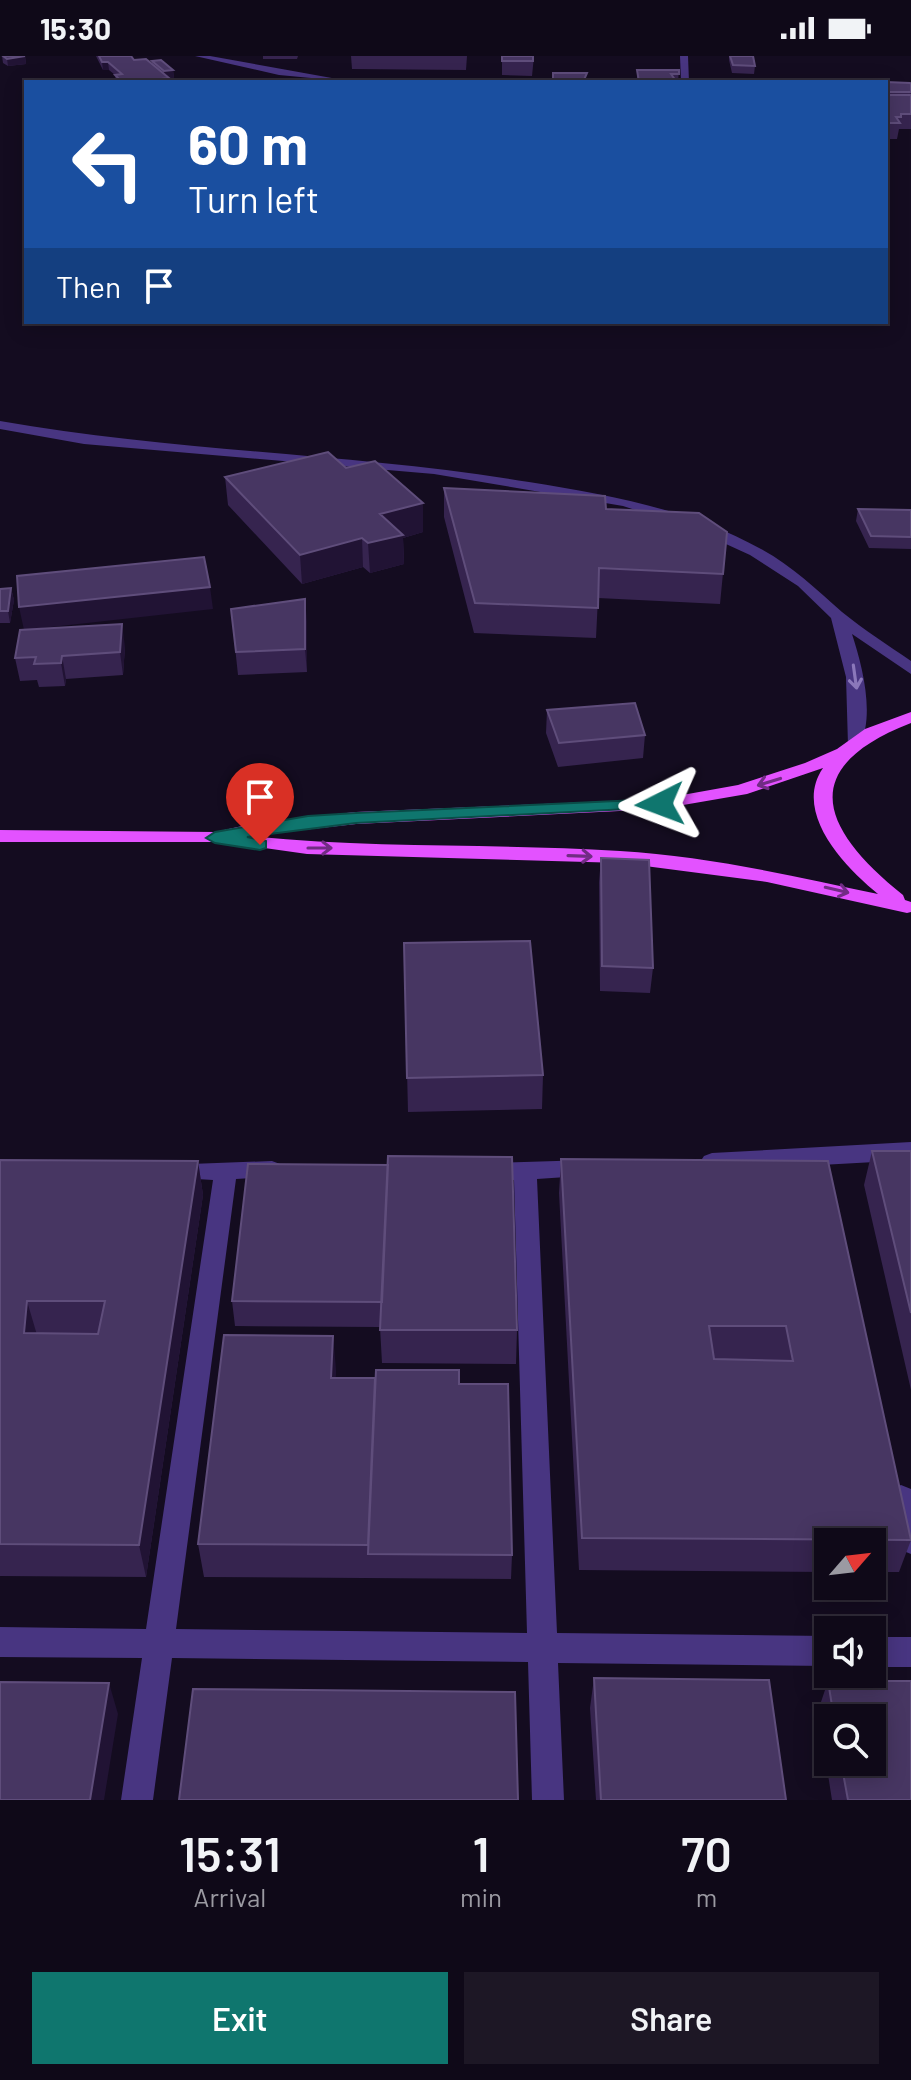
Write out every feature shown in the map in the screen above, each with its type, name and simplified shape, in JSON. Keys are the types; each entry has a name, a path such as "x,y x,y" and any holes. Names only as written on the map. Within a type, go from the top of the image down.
{"main road":[{"path":"215,838 277,826 356,818 660,804 753,787 811,767 883,725 911,717"},
{"path":"847,747 826,775 822,801 828,828 845,856 873,883 909,908"},
{"path":"0,836 215,838 307,848 637,859 767,876 909,908"}],"street":[{"path":"199,56 279,73 334,80"},
{"path":"684,56 685,80"},
{"path":"0,425 84,440 434,470 626,502 696,525 755,552 803,583 838,616 911,669"},
{"path":"838,616 856,676 858,708 847,747"},
{"path":"682,1163 911,1151"},
{"path":"824,1155 831,1186"},
{"path":"462,1172 525,1173 604,1168"},
{"path":"137,1800 226,1170"},
{"path":"151,1171 289,1170"},
{"path":"525,1173 548,1800"},
{"path":"897,1480 911,1541"},
{"path":"0,1642 814,1651"},
{"path":"886,1652 911,1652"}],"building":[{"path":"99,56 146,59 169,78 120,80 115,75 122,74 108,62 102,62"},
{"path":"502,56 533,56 533,61 502,61"},
{"path":"730,56 753,56 755,66 733,65"},
{"path":"161,60 173,70 164,71 152,61"},
{"path":"637,70 679,70 679,74 671,74 675,80 639,80"},
{"path":"553,73 587,73 584,80 553,80"},
{"path":"888,82 910,83 911,92 888,92"},
{"path":"888,95 911,95 911,114 896,117 900,123 888,123"},
{"path":"328,452 346,468 375,461 423,503 380,514 403,535 368,543 362,538 300,555 225,477"},
{"path":"444,488 605,496 606,509 699,513 727,532 723,574 599,568 598,608 475,603"},
{"path":"858,509 911,510 911,537 871,536"},
{"path":"204,557 210,587 19,607 17,576"},
{"path":"11,588 8,611 0,611 0,589"},
{"path":"305,599 305,649 236,652 231,609"},
{"path":"122,624 120,652 62,656 61,663 34,664 36,657 15,658 20,630"},
{"path":"635,703 645,735 559,743 547,710"},
{"path":"601,858 649,860 653,968 602,966"},
{"path":"530,941 543,1075 407,1078 404,943"},
{"path":"872,1151 911,1151 911,1313"},
{"path":"388,1156 512,1157 517,1330 380,1330"},
{"path":"561,1159 828,1161 911,1540 886,1540 886,1528 814,1528 814,1539 582,1538","holes":["709,1326 786,1326 793,1361 714,1359"]},
{"path":"0,1160 198,1161 139,1545 0,1544","holes":["27,1301 105,1301 98,1334 24,1333"]},
{"path":"248,1164 388,1165 382,1302 232,1301"},
{"path":"224,1335 333,1336 331,1378 375,1378 368,1545 198,1544"},
{"path":"376,1370 459,1370 459,1384 508,1384 512,1555 368,1554"},
{"path":"594,1678 769,1680 786,1800 601,1800"},
{"path":"886,1681 911,1681 911,1800 848,1800 844,1776 886,1776 886,1704 832,1704 829,1688 886,1688"},
{"path":"0,1682 109,1683 90,1800 0,1800"},
{"path":"193,1689 515,1692 518,1800 179,1800"}],"route":[{"path":"260,845 215,838 261,828 356,818 660,804"}]}
